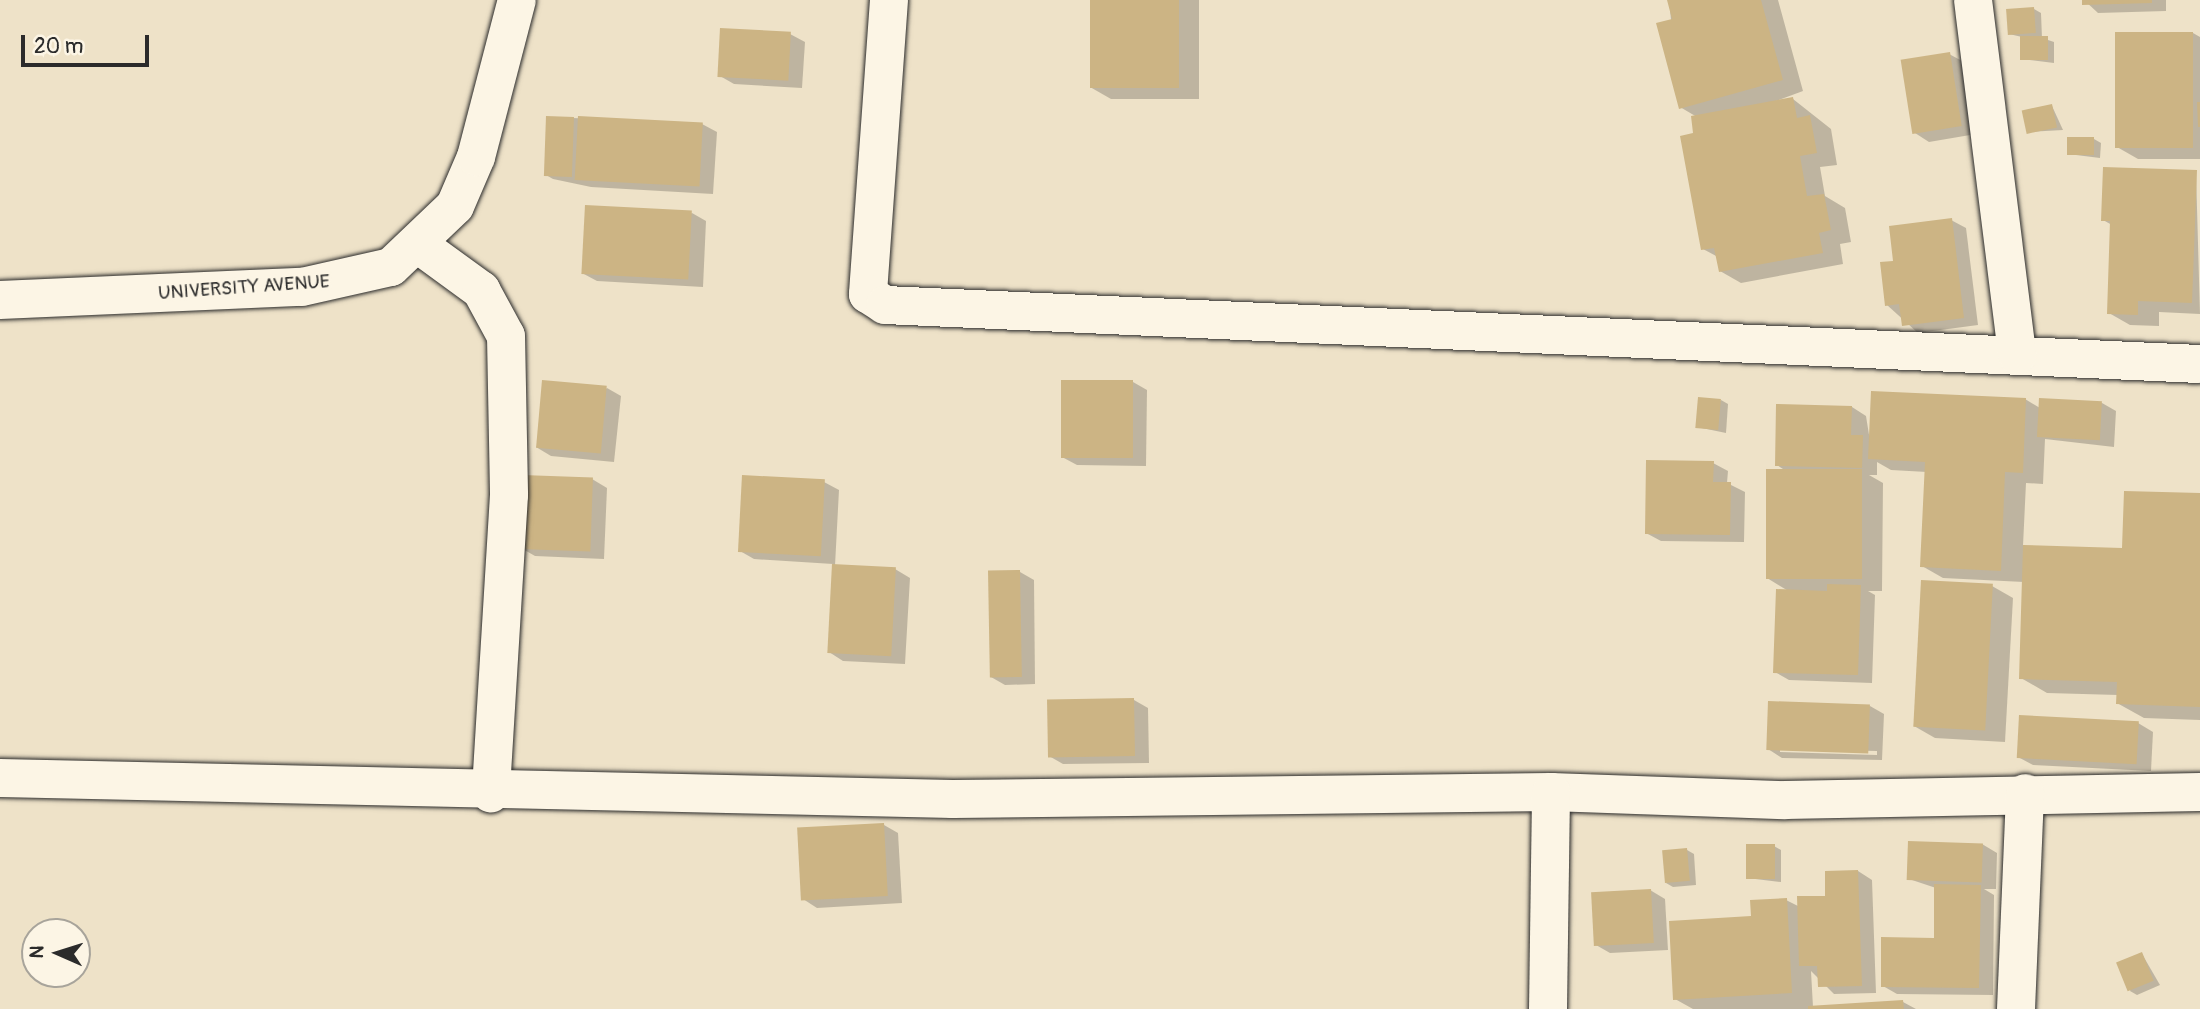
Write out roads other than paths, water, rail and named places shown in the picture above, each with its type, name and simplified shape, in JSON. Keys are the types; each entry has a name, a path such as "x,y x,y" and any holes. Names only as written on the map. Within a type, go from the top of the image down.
{"street":[{"name":"UNIVERSITY AVENUE","path":"0,300 302,287 391,267 419,245 455,206 476,157 517,0"},
{"path":"889,0 869,294 885,305 2200,364"},
{"path":"1973,0 2017,355"},
{"path":"419,245 481,290 506,336 509,495 491,793"},
{"path":"0,778 491,793 967,799 1551,792 1785,800 2025,793 2200,792"},
{"path":"1548,1009 1551,792"},
{"path":"2016,1009 2025,793"}]}
